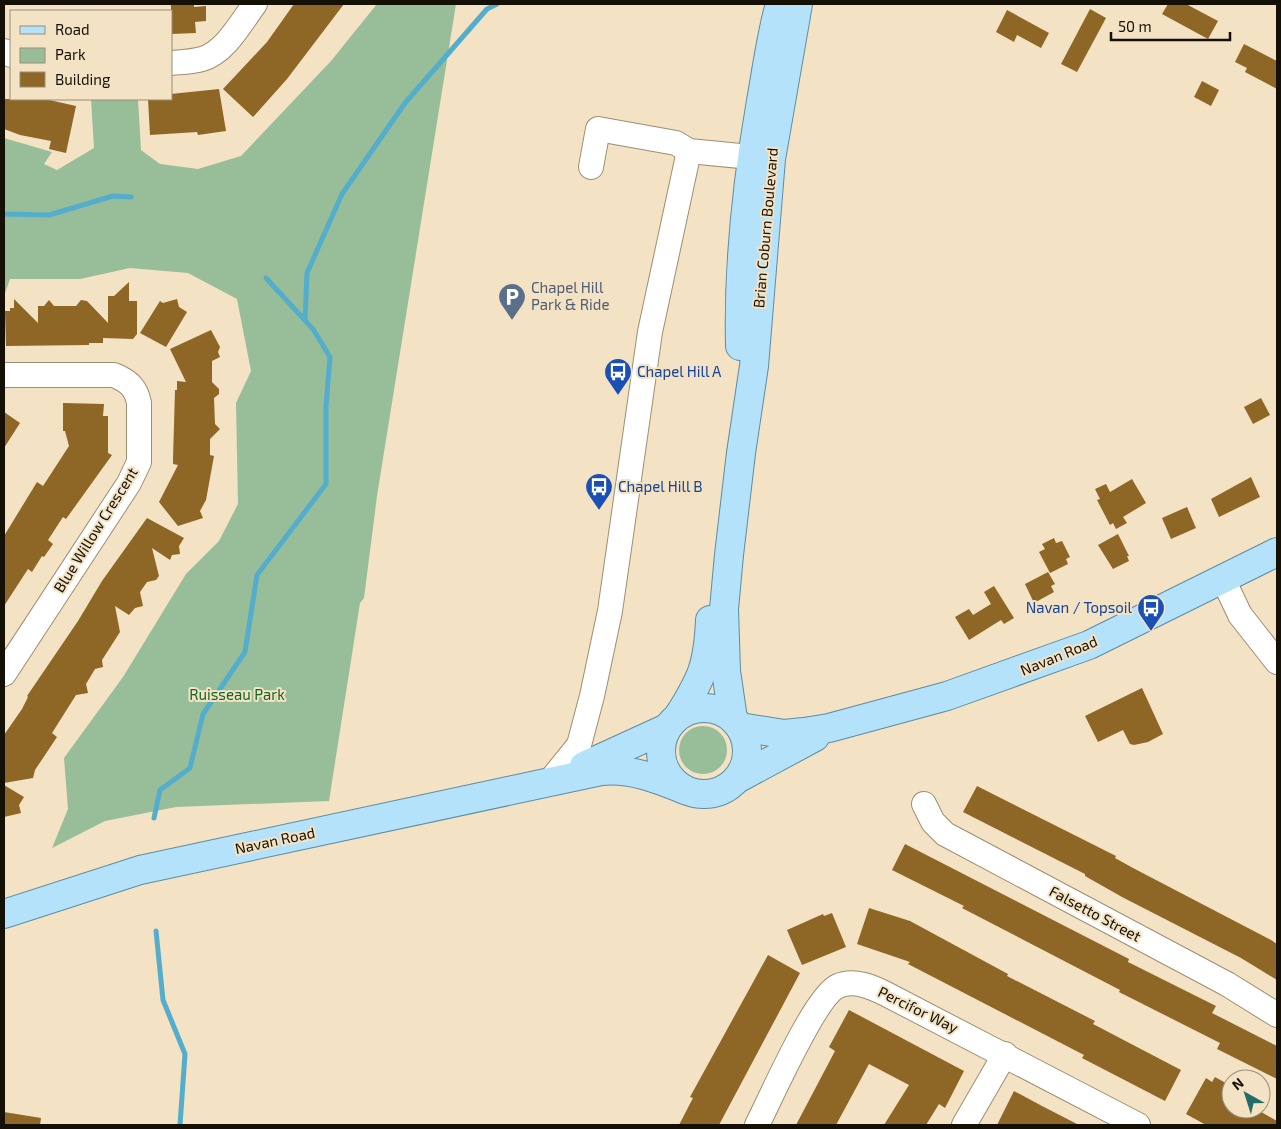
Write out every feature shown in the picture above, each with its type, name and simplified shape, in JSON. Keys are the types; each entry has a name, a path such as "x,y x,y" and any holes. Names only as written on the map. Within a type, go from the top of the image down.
{"main road":[{"name":"Brian Coburn Boulevard","path":"736,723 726,672 724,609 740,452 754,366 761,158 780,4"},
{"name":"Brian Coburn Boulevard","path":"761,158 798,4"},
{"name":"Brian Coburn Boulevard","path":"673,721 702,677 708,646 709,605 712,583 718,554 733,515"},
{"name":"Navan Road","path":"736,723 784,734 829,728 930,701 1017,673 1089,645 1277,552"},
{"path":"705,707 719,710 736,723 747,748 744,764 737,779 718,792 702,794 685,790 667,774 662,763 660,751 673,721 692,709 705,707"},
{"name":"Navan Road","path":"550,781 673,721"},
{"name":"Navan Road","path":"737,779 829,728"},
{"name":"Navan Road","path":"4,914 140,870 470,800 550,781 617,770 657,778 685,790"}],"street":[{"path":"172,62 202,59 213,54 223,45 255,4"},
{"path":"591,167 598,129 676,143 689,151 761,158"},
{"path":"550,781 580,745 610,611 650,332 689,151"},
{"name":"Blue Willow Crescent","path":"4,375 114,375 123,379 132,385 138,394 139,442 139,462 136,473 4,674"},
{"path":"1223,579 1240,616 1277,662"},
{"name":"Falsetto Street","path":"924,804 932,822 946,834 1228,984 1277,1015"},
{"name":"Percifor Way","path":"757,1125 816,1009 836,986 847,983 864,984 878,990 1005,1054 1138,1125"},
{"path":"964,1125 1005,1054"}],"green space":[{"name":"Ruisseau Park","path":"377,4 456,4 377,496 364,598 360,603 329,801 176,807 105,821 52,848 68,809 64,758 123,677 186,574 219,541 238,504 236,403 251,371 237,299 188,273 130,268 80,279 10,279 4,296 4,138 52,152 44,164 57,170 94,148 91,100 138,100 141,150 160,164 198,169 241,156 331,61"},
{"path":"703,726 712,728 720,733 725,741 727,750 725,759 720,767 712,772 703,774 694,772 686,767 681,759 679,750 681,741 686,733 694,728"}],"building":[{"path":"171,4 194,4 194,7 206,6 206,21 195,22 196,33 172,34"},
{"path":"294,4 344,4 287,79 253,117 223,89 267,42"},
{"path":"1168,4 1186,4 1218,21 1208,39 1162,14"},
{"path":"1090,9 1106,18 1077,72 1061,64"},
{"path":"1007,10 1049,33 1041,48 1017,35 1014,42 996,32"},
{"path":"1244,44 1277,61 1277,89 1245,72 1247,68 1235,62"},
{"path":"1202,81 1219,90 1211,106 1194,97"},
{"path":"219,89 226,131 198,135 197,132 150,135 148,100 172,100 172,94"},
{"path":"4,99 49,100 76,106 66,153 49,149 51,141 20,135 4,129"},
{"path":"129,282 129,301 137,301 137,334 133,339 103,338 103,343 89,343 89,345 6,346 5,311 10,311 10,308 14,308 14,299 38,323 38,306 44,306 49,300 54,306 76,306 81,300 87,301 108,323 108,296 114,296"},
{"path":"177,299 179,307 187,312 166,347 140,333 160,301 163,303"},
{"path":"211,330 220,347 218,352 220,357 212,361 212,382 219,389 219,394 214,398 215,424 220,429 210,439 210,455 214,456 206,500 200,511 203,518 178,526 159,502 178,465 173,464 175,390 177,390 177,381 186,382 170,349"},
{"path":"1261,398 1270,415 1253,424 1244,407"},
{"path":"63,403 104,404 103,416 108,416 108,453 112,455 66,519 63,517 48,540 53,544 44,557 42,556 32,572 28,569 4,606 4,536 37,482 43,486 69,446 65,431 63,431"},
{"path":"4,412 20,423 4,448"},
{"path":"1251,477 1260,497 1219,517 1211,499"},
{"path":"1132,479 1146,503 1123,517 1127,523 1116,529 1113,523 1110,525 1097,500 1100,499 1095,489 1106,484 1110,492"},
{"path":"1187,507 1196,528 1171,539 1162,518"},
{"path":"147,518 184,538 179,546 180,554 172,555 170,560 152,548 159,576 156,580 147,582 140,592 143,606 135,608 129,615 115,606 120,632 102,660 103,667 95,669 86,684 88,693 76,695 52,733 57,737 35,770 33,778 4,783 4,735 22,709 27,696 78,621 102,581"},
{"path":"1118,534 1129,556 1127,556 1129,561 1113,569 1098,545"},
{"path":"1054,538 1056,543 1062,541 1070,557 1066,559 1068,564 1050,573 1039,552 1045,549 1042,544"},
{"path":"1048,572 1055,584 1051,586 1054,592 1034,603 1025,584"},
{"path":"994,586 1014,618 1004,624 1001,620 969,640 955,617 969,609 973,615 991,604 984,592"},
{"path":"1142,688 1163,734 1148,742 1134,745 1130,744 1123,730 1098,742 1085,716"},
{"path":"4,785 24,797 19,805 21,813 4,817"},
{"path":"977,786 1116,856 1115,858 1133,868 1271,940 1277,944 1277,980 1241,958 1122,897 1085,876 1085,874 963,812"},
{"path":"905,844 1129,959 1128,962 1216,1006 1212,1013 1277,1046 1277,1079 1271,1076 1271,1069 1257,1069 1217,1049 1220,1043 1119,992 1120,990 962,908 964,906 892,870"},
{"path":"869,908 910,921 1008,974 1007,976 1095,1021 1093,1024 1181,1070 1165,1101 1082,1058 1084,1055 908,964 910,962 857,944"},
{"path":"832,913 846,947 802,965 787,930 823,914 824,916"},
{"path":"768,955 800,973 719,1125 679,1125 693,1098 690,1097"},
{"path":"849,1010 964,1071 945,1108 939,1104 926,1125 884,1125 909,1085 869,1064 836,1125 796,1125 835,1051 829,1047"},
{"path":"1215,1077 1221,1080 1221,1119 1271,1118 1277,1121 1277,1125 1206,1125 1186,1114 1206,1078 1212,1082"},
{"path":"1014,1091 1042,1106 1079,1125 997,1125"},
{"path":"4,1112 41,1118 40,1125 4,1125"}],"waterway":[{"path":"305,320 307,273 342,194 405,103 487,9 497,4"},
{"path":"4,214 49,215 113,196 131,197"},
{"path":"154,818 160,790 190,768 203,714 245,652 257,575 326,484 326,406 330,357 313,329 266,278"},
{"path":"156,931 163,1000 185,1054 180,1125"}],"place":[{"name":"Chapel Hill Park & Ride","path":"512,321"},
{"name":"Chapel Hill A","path":"618,396"},
{"name":"Chapel Hill B","path":"599,511"},
{"name":"Navan / Topsoil","path":"1151,632"}]}
